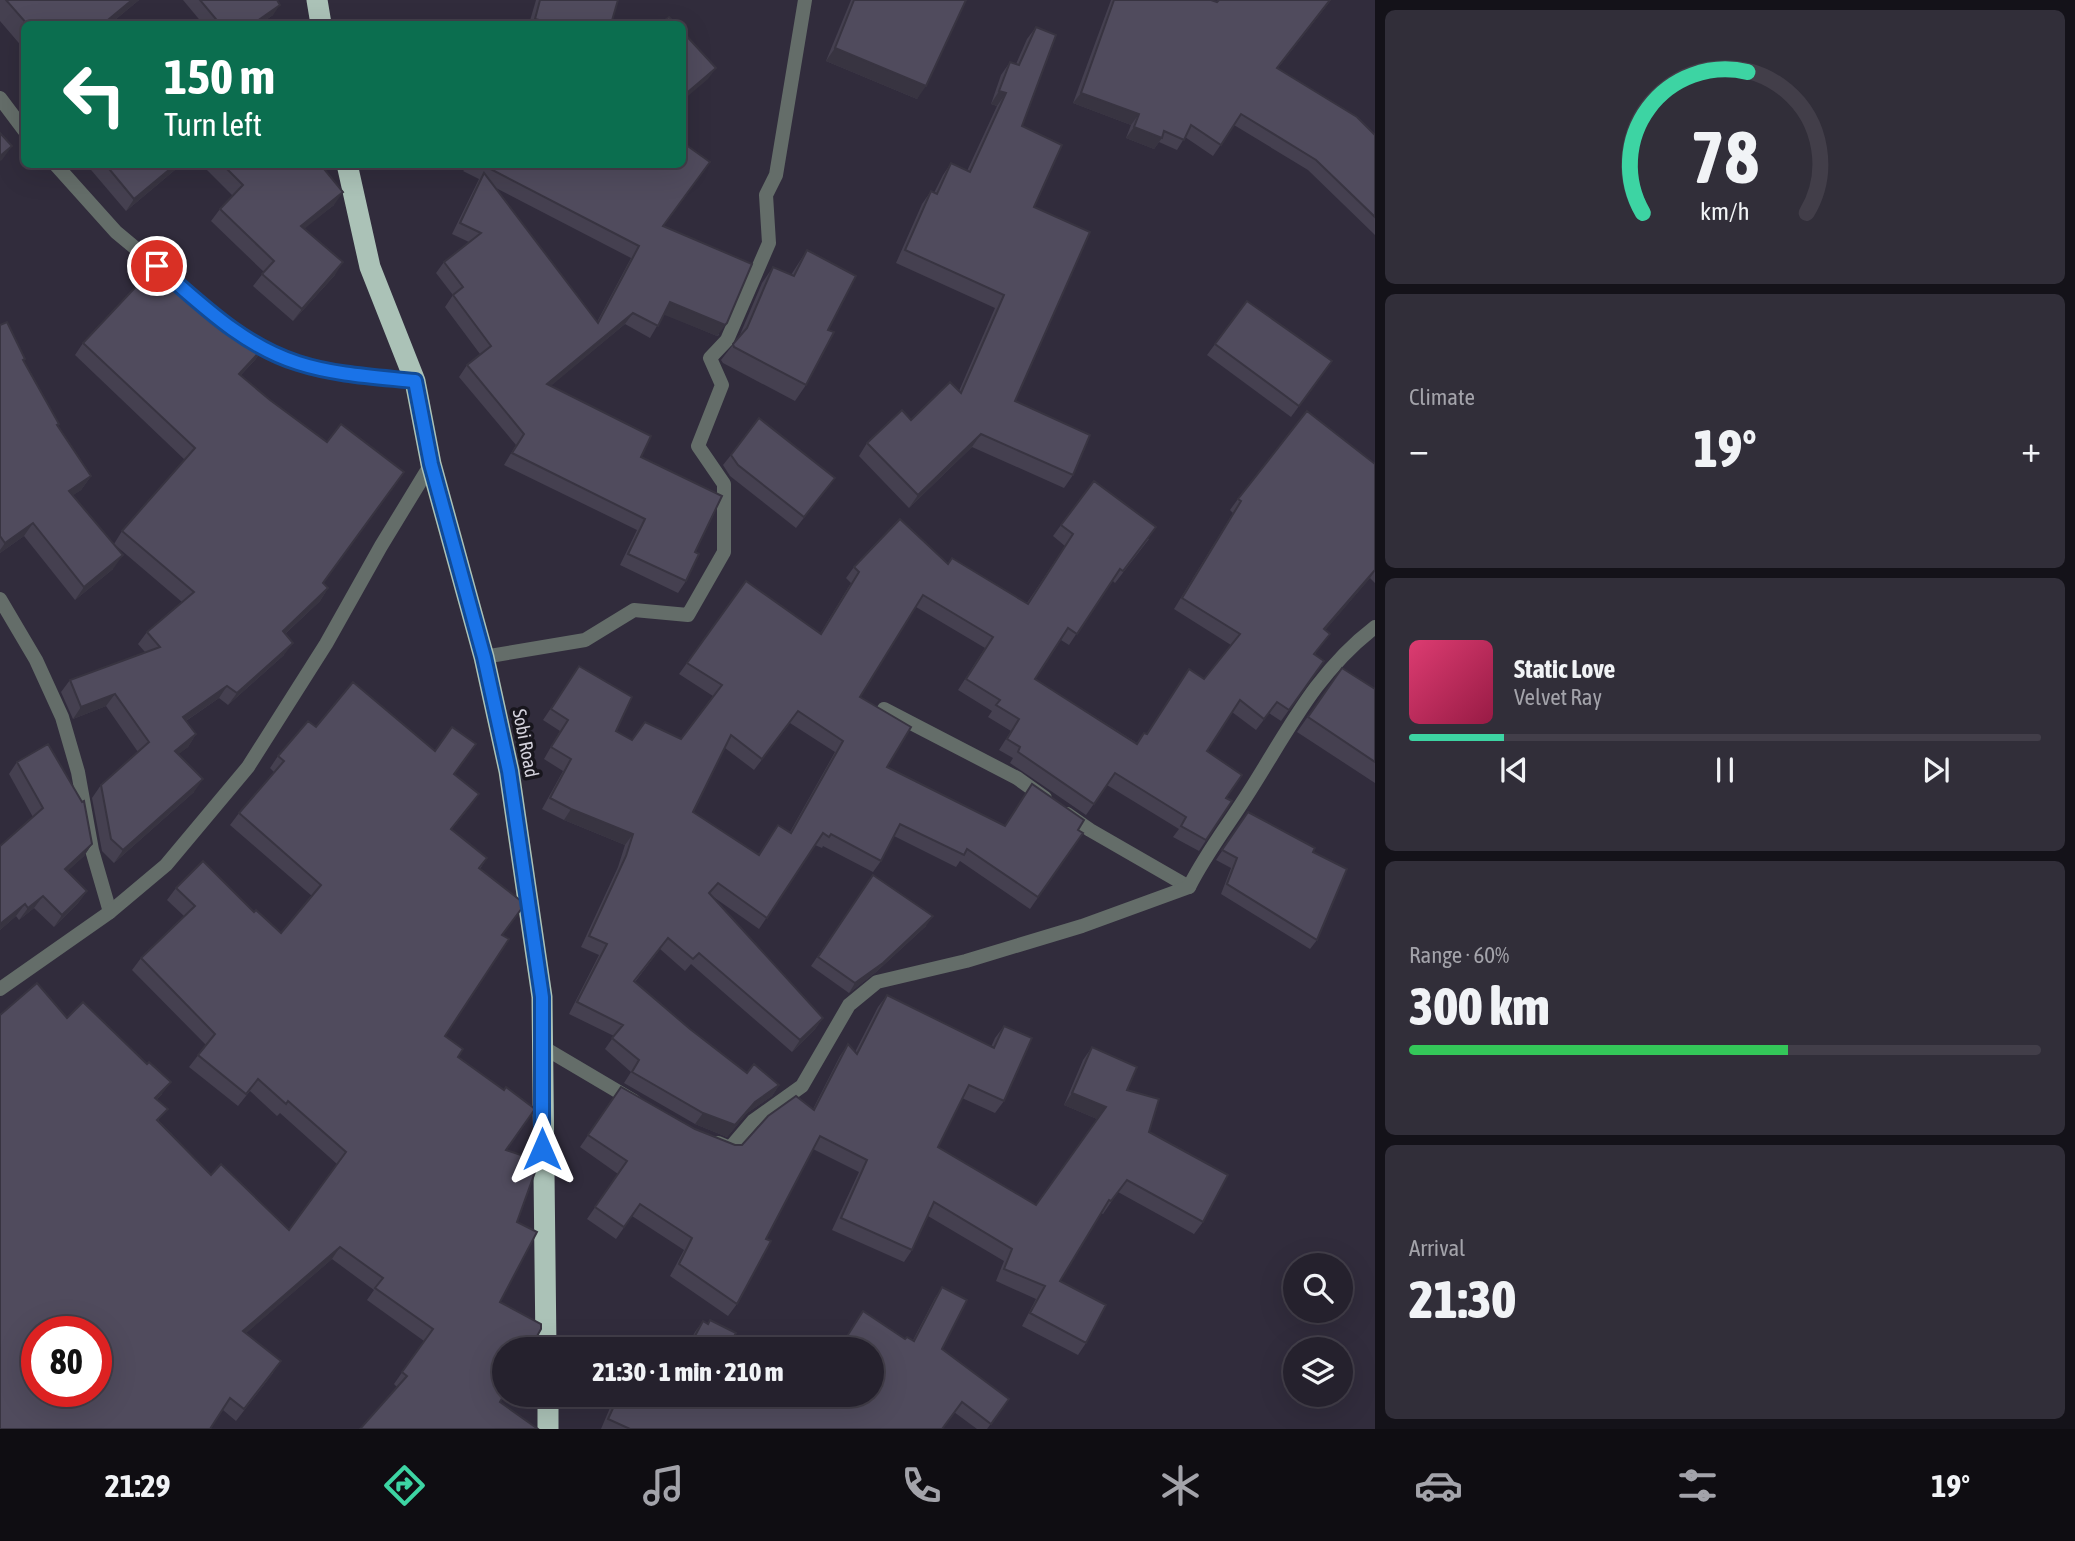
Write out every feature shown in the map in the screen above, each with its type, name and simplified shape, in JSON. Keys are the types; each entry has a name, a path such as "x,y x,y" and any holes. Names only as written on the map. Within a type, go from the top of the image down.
{"highway":[{"path":"317,0 320,21"},
{"name":"Sobi Road","path":"349,168 370,267 415,381 431,464 484,657 509,771 542,997 545,1337"},
{"path":"548,1407 548,1429"}],"street":[{"path":"484,657 585,640 634,610 688,615 724,552 724,484 698,446 722,385 710,358 727,340 769,243 766,195 776,175 805,0"},
{"path":"0,98 21,126"},
{"path":"59,168 116,232 177,284"},
{"path":"236,331 246,339 297,363 344,373 415,381"},
{"path":"0,989 110,912 166,865 248,767 326,644 381,545 431,464"},
{"path":"0,599 36,660 62,717 78,772 92,850 110,912"},
{"path":"704,1138 730,1148 753,1121 802,1086 849,1004 877,982 966,961 1056,934 1189,887 1204,858 1317,684 1375,627"},
{"path":"884,709 1017,778 1090,830 1189,887"},
{"path":"541,1046 649,1109"}],"building":[{"path":"6,0 132,0 107,21 24,21"},
{"path":"200,0 277,0 280,5 257,21 218,21"},
{"path":"540,0 618,0 612,21 535,19"},
{"path":"854,0 966,0 926,86 835,48"},
{"path":"1114,0 1330,0 1277,68 1357,117 1375,135 1375,217 1316,160 1241,114 1221,145 1191,125 1184,140 1164,131 1162,138 1134,127 1139,114 1081,93"},
{"path":"1036,27 1056,35 1022,126 1062,145 1034,207 1090,232 1015,401 1090,435 1073,475 981,434 918,495 867,443 902,410 911,420 950,382 961,393 1004,295 905,250 931,191 937,194 951,163 970,172 1006,93 999,91 1010,62 1019,65"},
{"path":"686,35 716,68 686,94"},
{"path":"0,133 12,146 0,156"},
{"path":"686,145 710,162 663,226 752,264 727,323 725,325 670,302 658,326 633,313 547,384 651,436 641,457 722,496 695,552 699,554 686,581 628,554 645,519 512,453 524,434 467,365 491,346 453,295 463,287 444,262 481,233 460,223 484,173 598,323 639,246 489,168 686,168"},
{"path":"108,168 171,168 134,199"},
{"path":"226,168 323,168 343,192 301,226 343,262 302,309 262,274 274,261 220,209 243,185"},
{"path":"807,250 856,276 828,330 834,332 806,385 734,347 733,344 747,328 773,267 794,276"},
{"path":"160,261 264,347 239,374 327,442 341,424 404,472 323,583 328,588 283,631 293,643 237,693 227,686 183,717 196,734 175,751 203,779 123,850 111,839 101,785 149,742 115,694 81,707 70,680 160,647 147,632 194,592 122,531 195,448 83,343"},
{"path":"1247,301 1332,361 1299,406 1215,344"},
{"path":"7,322 25,359 23,360 59,424 57,425 91,476 69,491 123,555 84,587 33,523 5,543 0,536 0,325"},
{"path":"1307,411 1375,464 1375,570 1324,629 1330,634 1314,654 1324,661 1289,710 1277,702 1264,719 1240,700 1207,751 1242,775 1226,798 1232,801 1206,840 1181,826 1186,817 1115,773 1094,804 1018,752 1020,747 1007,739 1019,719 996,705 1000,700 966,679 993,637 923,595 860,697 911,727 887,767 1005,826 1032,784 1084,820 1078,830 1083,833 1038,897 967,849 964,855 900,824 881,861 831,834 829,837 823,833 767,918 718,883 709,893 823,1018 800,1040 699,953 693,959 668,938 634,981 747,1073 754,1064 779,1085 755,1102 735,1125 703,1113 632,1072 639,1060 612,1038 623,1025 577,1002 607,944 589,936 626,856 633,834 550,798 571,759 551,747 568,720 551,709 579,666 632,697 616,731 632,740 645,722 681,739 722,685 687,663 746,581 821,634 859,572 854,567 900,519 948,564 952,558 1028,604 1073,534 1061,525 1094,481 1156,527 1123,571 1120,569 1077,634 1068,628 1035,679 1137,744 1144,733 1147,734 1189,669 1204,679 1240,634 1182,598 1241,501 1238,499","holes":["798,711 843,741 791,833 778,825 759,855 693,812 731,735 762,759"]},
{"path":"759,418 835,478 804,517 738,465 731,455"},
{"path":"1342,668 1375,689 1375,762 1308,717"},
{"path":"353,682 435,751 452,727 476,744 454,774 479,794 451,829 487,858 479,868 525,904 502,935 509,939 445,1036 463,1049 458,1057 535,1109 506,1150 539,1161 517,1222 537,1232 500,1302 541,1324 541,1329 537,1337 492,1337 492,1407 507,1407 538,1429 360,1429 407,1376 402,1372 433,1329 375,1288 383,1278 340,1247 243,1331 281,1361 244,1409 230,1398 210,1429 0,1429 0,1015 37,983 67,1018 83,1002 147,1064 149,1062 171,1082 155,1098 168,1109 157,1120 211,1175 221,1164 289,1230 346,1152 288,1101 286,1104 258,1079 246,1094 198,1055 215,1034 141,958 195,906 176,888 203,861 254,912 256,910 281,933 321,885 239,813 284,761 278,756 308,721 316,727"},
{"path":"48,744 82,802 84,801 92,844 65,869 87,891 62,915 43,896 28,908 25,904 0,924 0,846 43,808 17,762"},
{"path":"1248,812 1315,848 1313,852 1347,869 1317,940 1227,884 1237,858 1222,850"},
{"path":"873,875 933,916 883,963 855,983 818,957"},
{"path":"887,995 994,1048 1004,1026 1032,1038 1004,1101 969,1085 938,1147 1036,1205 1106,1107 1072,1093 1092,1047 1137,1067 1127,1090 1159,1099 1149,1132 1228,1175 1203,1222 1127,1180 1111,1201 1109,1200 1060,1281 1106,1305 1086,1343 1030,1313 1045,1286 1004,1269 1012,1249 934,1202 912,1250 841,1218 867,1160 820,1136 766,1239 771,1241 737,1304 679,1264 692,1238 640,1204 624,1227 595,1207 627,1161 588,1135 621,1087 695,1129 735,1145 742,1145 768,1116 796,1096 814,1110 848,1044 857,1054"},
{"path":"942,1287 967,1300 942,1349 1009,1399 991,1424 962,1402 942,1429 630,1429 608,1419 614,1407 884,1407 884,1337 847,1337 863,1311 905,1339 907,1337 914,1341"},
{"path":"710,1320 736,1333 734,1337 694,1337 703,1321 708,1324"}],"route":[{"path":"157,266 246,339 297,363 344,373 415,381 431,464 484,657 509,771 542,997 542,1149"}]}
